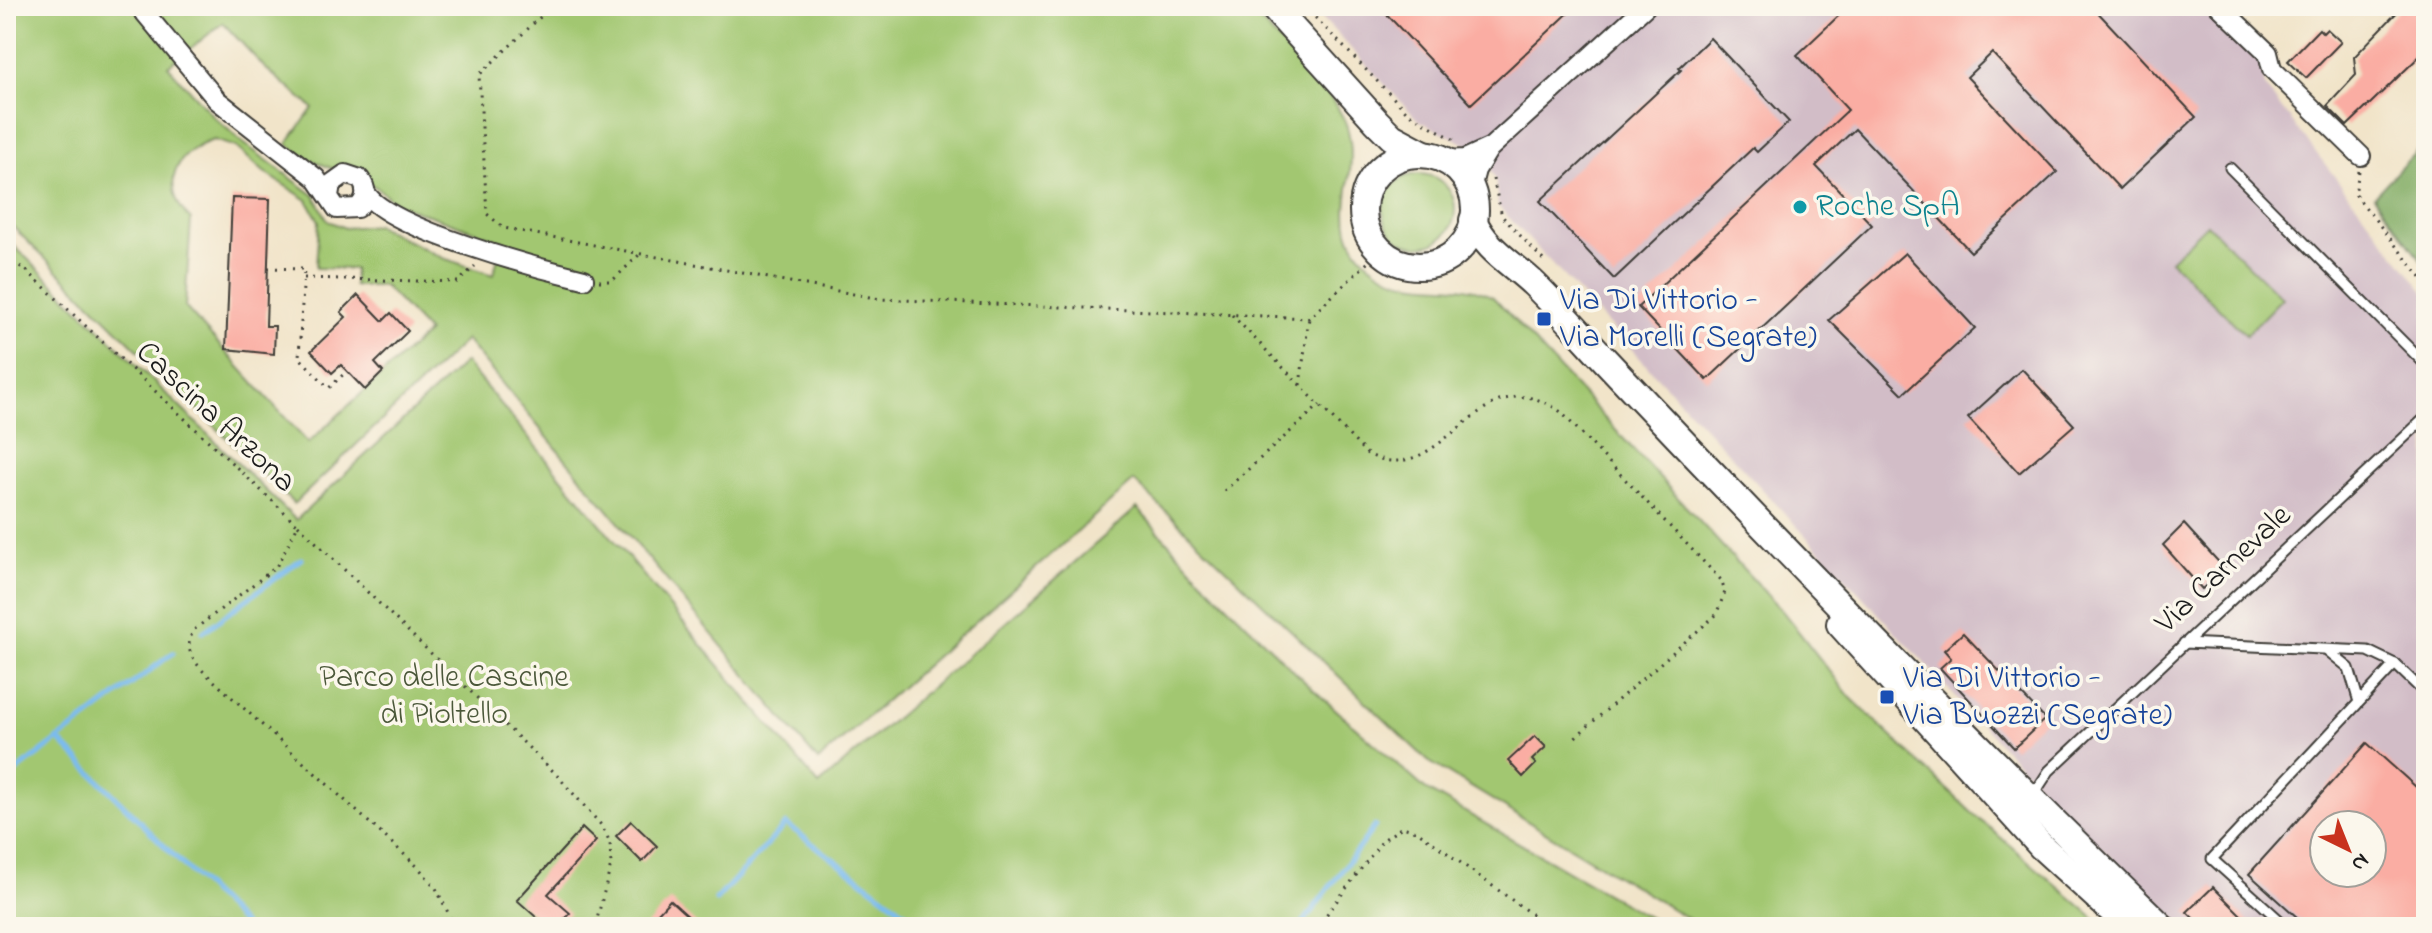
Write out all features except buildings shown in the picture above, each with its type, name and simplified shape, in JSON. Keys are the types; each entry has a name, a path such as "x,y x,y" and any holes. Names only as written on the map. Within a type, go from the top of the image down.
{"main road":[{"path":"1272,6 1392,137 1458,170 1471,189 1473,220 1487,246 1544,277 1782,548 1865,655 2048,853 2130,927"},
{"path":"1356,96 1368,123 1373,149 1363,207 1364,223 1380,251 1412,265 1442,260 1544,277"},
{"path":"1369,185 1377,172 1395,159 1434,157"},
{"path":"1442,260 1465,240 1473,220"},
{"path":"1782,548 1817,579 2030,800 2162,927"}],"street":[{"path":"139,6 217,100 312,174 337,209 361,201 489,252 584,279"},
{"path":"1471,189 1483,154 1646,6"},
{"path":"2219,6 2268,53 2272,69 2361,156"},
{"path":"1434,157 1483,154"},
{"path":"312,174 351,175 360,179 361,201"},
{"path":"329,196 331,184 340,176"}],"lane":[{"path":"2230,168 2426,365"},
{"name":"Via Carnevale","path":"2030,800 2049,771 2426,417"},
{"path":"2184,643 2368,651 2395,664 2426,694"},
{"path":"2323,649 2333,653 2349,668 2358,699"},
{"path":"2287,927 2212,859 2344,721 2358,699 2395,664"},
{"path":"2030,800 2041,825"},
{"path":"2048,835 2143,927"}],"path":[{"path":"552,6 479,75 487,214 504,228 880,299 1309,318"},
{"path":"1304,6 1409,114 1483,154 1502,216 1544,277"},
{"path":"2361,156 2355,194 2426,284"},
{"path":"1300,385 1309,318 1380,251"},
{"path":"304,278 458,282 489,252"},
{"path":"584,279 612,281 640,254"},
{"name":"Cascina Arzona","path":"6,258 26,270 298,525 276,567 195,629 189,639 189,653 203,671 418,867 441,896 455,927"},
{"path":"268,268 304,269 299,357 329,388 347,371"},
{"path":"1232,315 1366,453 1401,463 1430,449 1500,400 1528,395 1544,400 1561,412 1721,580 1725,592 1716,615 1573,739"},
{"path":"1224,491 1320,405"},
{"path":"298,525 555,773 601,825 610,842 611,865 595,927"},
{"path":"1317,927 1383,840 1402,827 1417,831 1549,927"}],"shaded area":[{"path":"1311,6 2206,6 2260,58 2265,87 2426,294 2426,927 2185,927 2068,817 1498,206 1495,178 1481,157 1467,145 1418,120"}],"green space":[{"path":"6,6 1245,6 1317,81 1341,113 1351,147 1347,223 1351,240 1362,256 1394,279 1466,288 1493,297 1783,612 1851,698 1971,812 2105,927 1702,927 1428,761 1134,481 818,761 466,340 294,504 6,220","holes":["223,23 265,68 313,108 287,144 307,158 376,187 397,204 503,241 493,275 443,258 376,225 345,228 328,221 315,196 242,142 213,116 168,66","214,140 236,147 264,172 307,200 319,221 316,268 354,269 354,286 384,286 428,332 308,443 185,307 191,220 175,196 175,172 189,153"]},
{"path":"2426,141 2426,267 2374,196"},
{"path":"1419,174 1439,180 1449,190 1455,210 1449,230 1439,240 1419,246 1399,240 1389,230 1383,210 1389,190 1399,180"},
{"path":"2207,224 2282,298 2246,335 2170,260"},
{"name":"Parco delle Cascine di Pioltello","path":"6,238 296,520 465,362 819,785 1137,508 1205,583 1306,683 1425,789 1665,927 6,927"}],"waterway":[{"path":"203,632 301,559"},
{"path":"6,779 173,653"},
{"path":"58,739 245,927"},
{"path":"716,900 786,824 925,927"},
{"path":"1300,927 1375,826"}],"place":[{"name":"Roche SpA","path":"1800,207"},
{"name":"Via Di Vittorio - Via Morelli (Segrate)","path":"1544,319"},
{"name":"Via Di Vittorio - Via Buozzi (Segrate)","path":"1887,697"}]}
